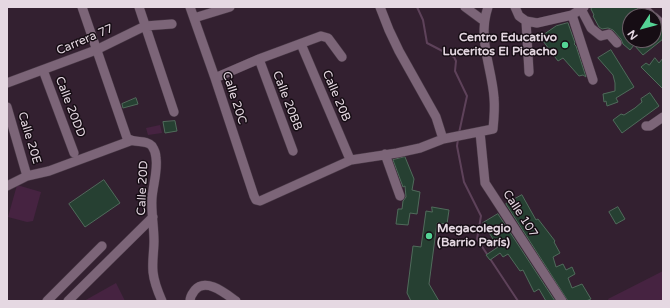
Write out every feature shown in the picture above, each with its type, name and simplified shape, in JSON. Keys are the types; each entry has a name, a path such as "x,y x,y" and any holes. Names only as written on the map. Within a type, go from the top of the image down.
{"street":[{"path":"7,186 27,176 49,171 130,141 127,138 82,7"},
{"path":"139,7 174,112"},
{"name":"Calle 20C","path":"190,7 256,200 260,201 351,160 385,154"},
{"path":"194,18 230,7"},
{"path":"380,7 399,51 436,117 443,139"},
{"path":"465,7 484,21"},
{"path":"400,196 385,154 420,148 443,139 493,129 494,98 484,48 484,21 488,7"},
{"path":"515,7 519,16 526,21 537,23 572,15 582,8 591,28 601,36 609,34 617,43"},
{"path":"572,15 593,80"},
{"path":"526,21 529,72"},
{"name":"Carrera 77","path":"7,83 96,50 145,26 172,24"},
{"path":"215,78 259,59 324,36 328,38 342,57"},
{"name":"Calle 20B","path":"301,44 349,157"},
{"name":"Calle 20BB","path":"259,59 294,151"},
{"name":"Calle 20DD","path":"43,70 74,153"},
{"name":"Calle 20E","path":"7,107 27,176"},
{"path":"646,126 650,126 663,117"},
{"name":"Calle 107","path":"480,132 486,183 562,301"},
{"name":"Calle 20D","path":"130,141 150,144 156,156 152,199 154,241 153,272 156,287 162,301"},
{"path":"68,301 153,217"},
{"path":"47,301 102,246"},
{"path":"190,301 190,296 197,288 205,284 217,288 236,301"}],"shaded area":[{"path":"160,125 162,133 148,135 146,128"},
{"path":"17,185 41,192 33,221 27,222 8,217"},
{"path":"663,271 663,301 609,301 608,299"},
{"path":"116,283 125,301 84,301"}],"building":[{"path":"594,7 638,8 622,8 622,42 613,30 608,28 602,29 599,27 591,9"},
{"path":"568,23 586,77 583,75 579,76 563,58 558,61 540,37 556,26"},
{"path":"637,48 652,48 643,55"},
{"path":"611,50 634,87 616,98 618,102 607,106 606,101 604,102 603,94 615,91 615,83 613,75 598,58"},
{"path":"655,58 659,63 663,58 663,89 641,67 646,63 649,65"},
{"path":"650,93 659,106 622,133 613,120 621,114 624,115 635,108 642,102 641,99"},
{"path":"136,98 138,104 123,108 122,104"},
{"path":"175,121 177,131 165,133 163,122"},
{"path":"405,157 414,179 412,190 420,192 417,214 410,213 408,225 396,224 398,209 402,209 403,201 406,197 405,186 403,187 393,160"},
{"path":"104,180 120,203 85,227 69,204"},
{"path":"522,195 536,220 538,219 555,241 554,242 560,253 553,257 556,267 563,264 566,270 572,267 575,274 568,278 572,288 582,284 591,299 586,301 568,301 506,204"},
{"name":"Megacolegio (Barrio París)","path":"432,207 449,210 447,224 437,223 429,284 439,301 411,301 407,293 413,246 421,247 426,211 432,212"},
{"path":"618,207 625,219 616,224 609,212"},
{"path":"498,214 555,301 546,301 539,289 534,292 523,270 520,271 508,254 503,257 500,253 490,260 486,255 498,247 483,223"}],"waterway":[{"path":"417,7 423,20 427,43 454,57 456,61 455,71 467,96 459,133"},
{"path":"458,139 457,146 464,182 481,216 477,239 518,301"}],"place":[{"name":"Centro Educativo Luceritos El Picacho","path":"565,45"},
{"name":"Megacolegio (Barrio París)","path":"429,236"}]}
